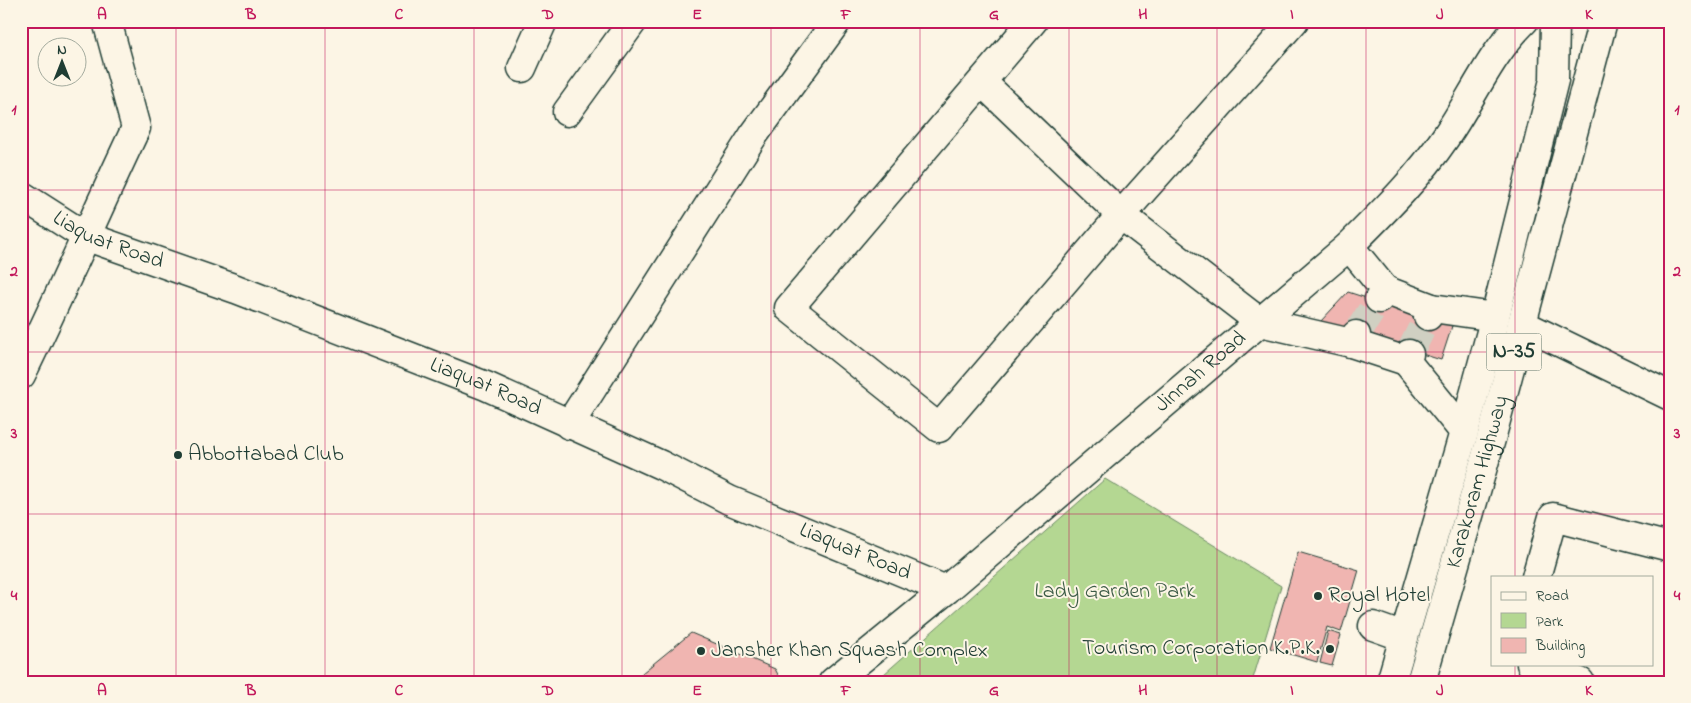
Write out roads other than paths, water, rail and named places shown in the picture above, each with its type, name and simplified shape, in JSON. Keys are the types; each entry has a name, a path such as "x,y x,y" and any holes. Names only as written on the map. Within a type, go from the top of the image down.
{"main road":[{"path":"21,375 136,128 107,21"},
{"path":"522,68 543,21"},
{"path":"567,112 633,21"},
{"path":"569,425 753,136 837,21"},
{"path":"1033,21 789,308 939,428 1121,215 1294,21"},
{"name":"Jinnah Road","path":"833,682 946,590 1349,246 1391,204 1425,165 1450,131 1494,56 1510,35 1524,21"},
{"name":"Karakoram Highway","path":"1391,682 1464,432 1554,80 1555,21"},
{"name":"Karakoram Highway","path":"1421,682 1491,439 1603,21"},
{"path":"982,82 1121,215 1260,322 1353,339 1407,357 1464,432"},
{"name":"Liaquat Road","path":"21,194 85,236 236,289 467,378 661,465 729,500 946,590"},
{"path":"1349,246 1382,295 1430,312 1494,317"},
{"path":"1522,324 1670,396"},
{"path":"1536,576 1553,517 1670,547"},
{"path":"1373,626 1404,637"},
{"path":"1536,666 1580,682"}],"tunnel":[{"path":"1356,335 1379,299"},
{"path":"1409,354 1428,316"}],"place":[{"name":"Abbottabad Club","path":"178,455"},
{"name":"Royal Hotel","path":"1318,596"},
{"name":"Tourism Corporation K.P.K.","path":"1330,649"},
{"name":"Jansher Khan Squash Complex","path":"701,651"}],"park label":[{"name":"Lady Garden Park","path":"1115,592"}]}
